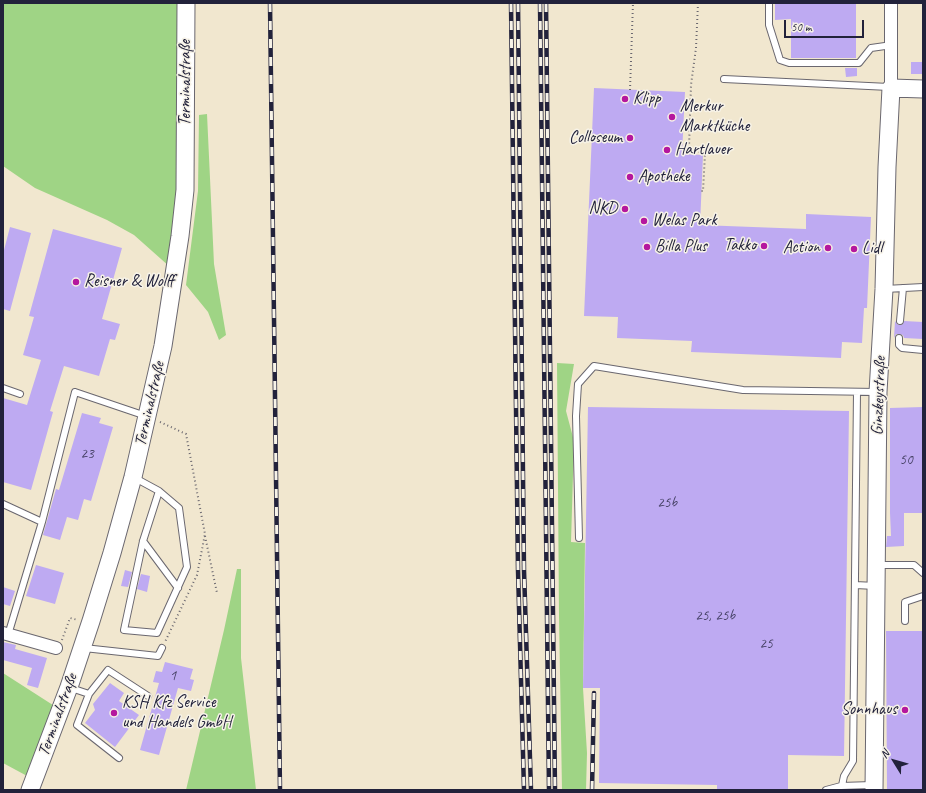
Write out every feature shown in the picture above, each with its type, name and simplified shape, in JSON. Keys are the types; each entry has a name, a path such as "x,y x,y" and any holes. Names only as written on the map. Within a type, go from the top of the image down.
{"street":[{"name":"Terminalstraße","path":"30,790 83,648 133,477 148,417 164,338 180,236 185,190 186,3"},
{"name":"Ginzkeystraße","path":"874,787 878,392 884,289 887,167 891,88 891,3"},
{"path":"891,88 923,89"},
{"path":"6,634 56,648"}],"lane":[{"path":"769,3 770,25 780,60 789,63 859,63 871,48 892,45"},
{"path":"724,79 891,88"},
{"path":"884,289 923,287"},
{"path":"900,321 903,288"},
{"path":"899,338 898,345 902,348 923,350"},
{"path":"579,538 576,416 578,384 594,366 743,390 878,392"},
{"path":"3,388 20,394"},
{"path":"6,634 42,522 75,392 148,417"},
{"path":"841,788 844,776 852,761 857,392"},
{"path":"133,477 159,491 179,508 187,567 158,634 124,630 143,541 159,491"},
{"path":"3,504 42,522"},
{"path":"143,541 178,588"},
{"path":"876,564 914,565 923,573"},
{"path":"855,585 876,586"},
{"path":"905,621 905,602 923,596"},
{"path":"83,648 158,656 162,648"},
{"path":"118,758 76,725 89,694 108,670 148,696"},
{"path":"69,687 89,694"},
{"path":"826,790 874,787"}],"path":[{"path":"630,90 633,3"},
{"path":"698,3 696,48 691,85 689,148 705,154 704,191 701,191"},
{"path":"205,534 218,593"},
{"path":"56,648 62,641 70,618 91,621"}],"green space":[{"path":"3,3 178,3 177,190 170,267 134,235 107,220 35,188 3,166"},
{"path":"207,114 214,264 226,335 219,340 208,312 186,285 198,191 199,115"},
{"path":"557,363 574,364 566,411 574,441 571,542 585,543 583,688 587,753 586,790 562,790"},
{"path":"237,569 241,569 241,658 256,790 186,790 224,630"},
{"path":"3,673 56,707 29,777 3,763"}],"building":[{"path":"775,3 856,3 856,58 791,58 791,19 775,20"},
{"path":"911,62 923,62 923,74 911,74"},
{"path":"845,68 857,68 857,76 846,77"},
{"name":"Welas Park","path":"594,88 685,92 682,154 703,155 700,225 806,229 806,214 871,217 867,308 864,308 862,343 842,342 841,358 691,352 692,341 617,338 618,317 584,316"},
{"path":"10,227 31,233 10,311 3,309 3,254"},
{"name":"Reisner & Wolff","path":"53,229 122,248 102,319 120,324 115,340 110,339 99,376 64,366 50,411 53,412 31,490 3,482 3,398 27,405 41,360 23,355 34,317 29,316"},
{"path":"895,321 900,325 903,324 904,321 923,322 923,339 904,338 903,335 899,334 896,334 894,338"},
{"path":"588,407 849,411 844,756 788,755 788,790 717,790 717,785 599,783 600,688 583,688"},
{"path":"923,407 923,513 904,513 904,546 886,547 887,536 891,536 890,408"},
{"path":"82,413 101,418 99,423 113,427 91,501 84,499 78,520 67,517 60,540 43,535 56,489 59,490"},
{"path":"36,565 64,573 55,604 26,596"},
{"path":"125,570 132,572 128,587 121,586"},
{"path":"141,574 150,576 147,592 137,589"},
{"path":"3,587 15,591 10,606 3,604"},
{"name":"Sonnhaus","path":"886,631 923,631 923,790 887,790"},
{"path":"3,642 16,645 15,649 47,658 38,688 27,685 32,668 3,660"},
{"path":"165,662 193,669 190,679 194,680 191,691 178,688 159,755 140,750 159,683 153,682 156,671 162,672"},
{"name":"KSH Kfz Service und Handels GmbH","path":"110,683 124,693 119,701 139,715 115,747 85,723 95,710 93,704"}],"railway":[{"path":"270,3 280,790"},
{"path":"511,3 518,570 524,790"},
{"path":"518,3 524,570 531,790"},
{"path":"540,3 549,790"},
{"path":"546,3 555,790"},
{"path":"592,790 594,693"}],"place":[{"name":"Klipp","path":"625,99"},
{"name":"Merkur Marktküche","path":"672,117"},
{"name":"Colloseum","path":"630,138"},
{"name":"Hartlauer","path":"667,150"},
{"name":"Apotheke","path":"630,177"},
{"name":"NKD","path":"625,209"},
{"name":"Welas Park","path":"644,221"},
{"name":"Takko","path":"764,246"},
{"name":"Billa Plus","path":"647,247"},
{"name":"Action","path":"828,248"},
{"name":"Lidl","path":"854,249"},
{"name":"Reisner & Wolff","path":"76,282"},
{"name":"Sonnhaus","path":"905,710"},
{"name":"KSH Kfz Service und Handels GmbH","path":"114,713"}]}
